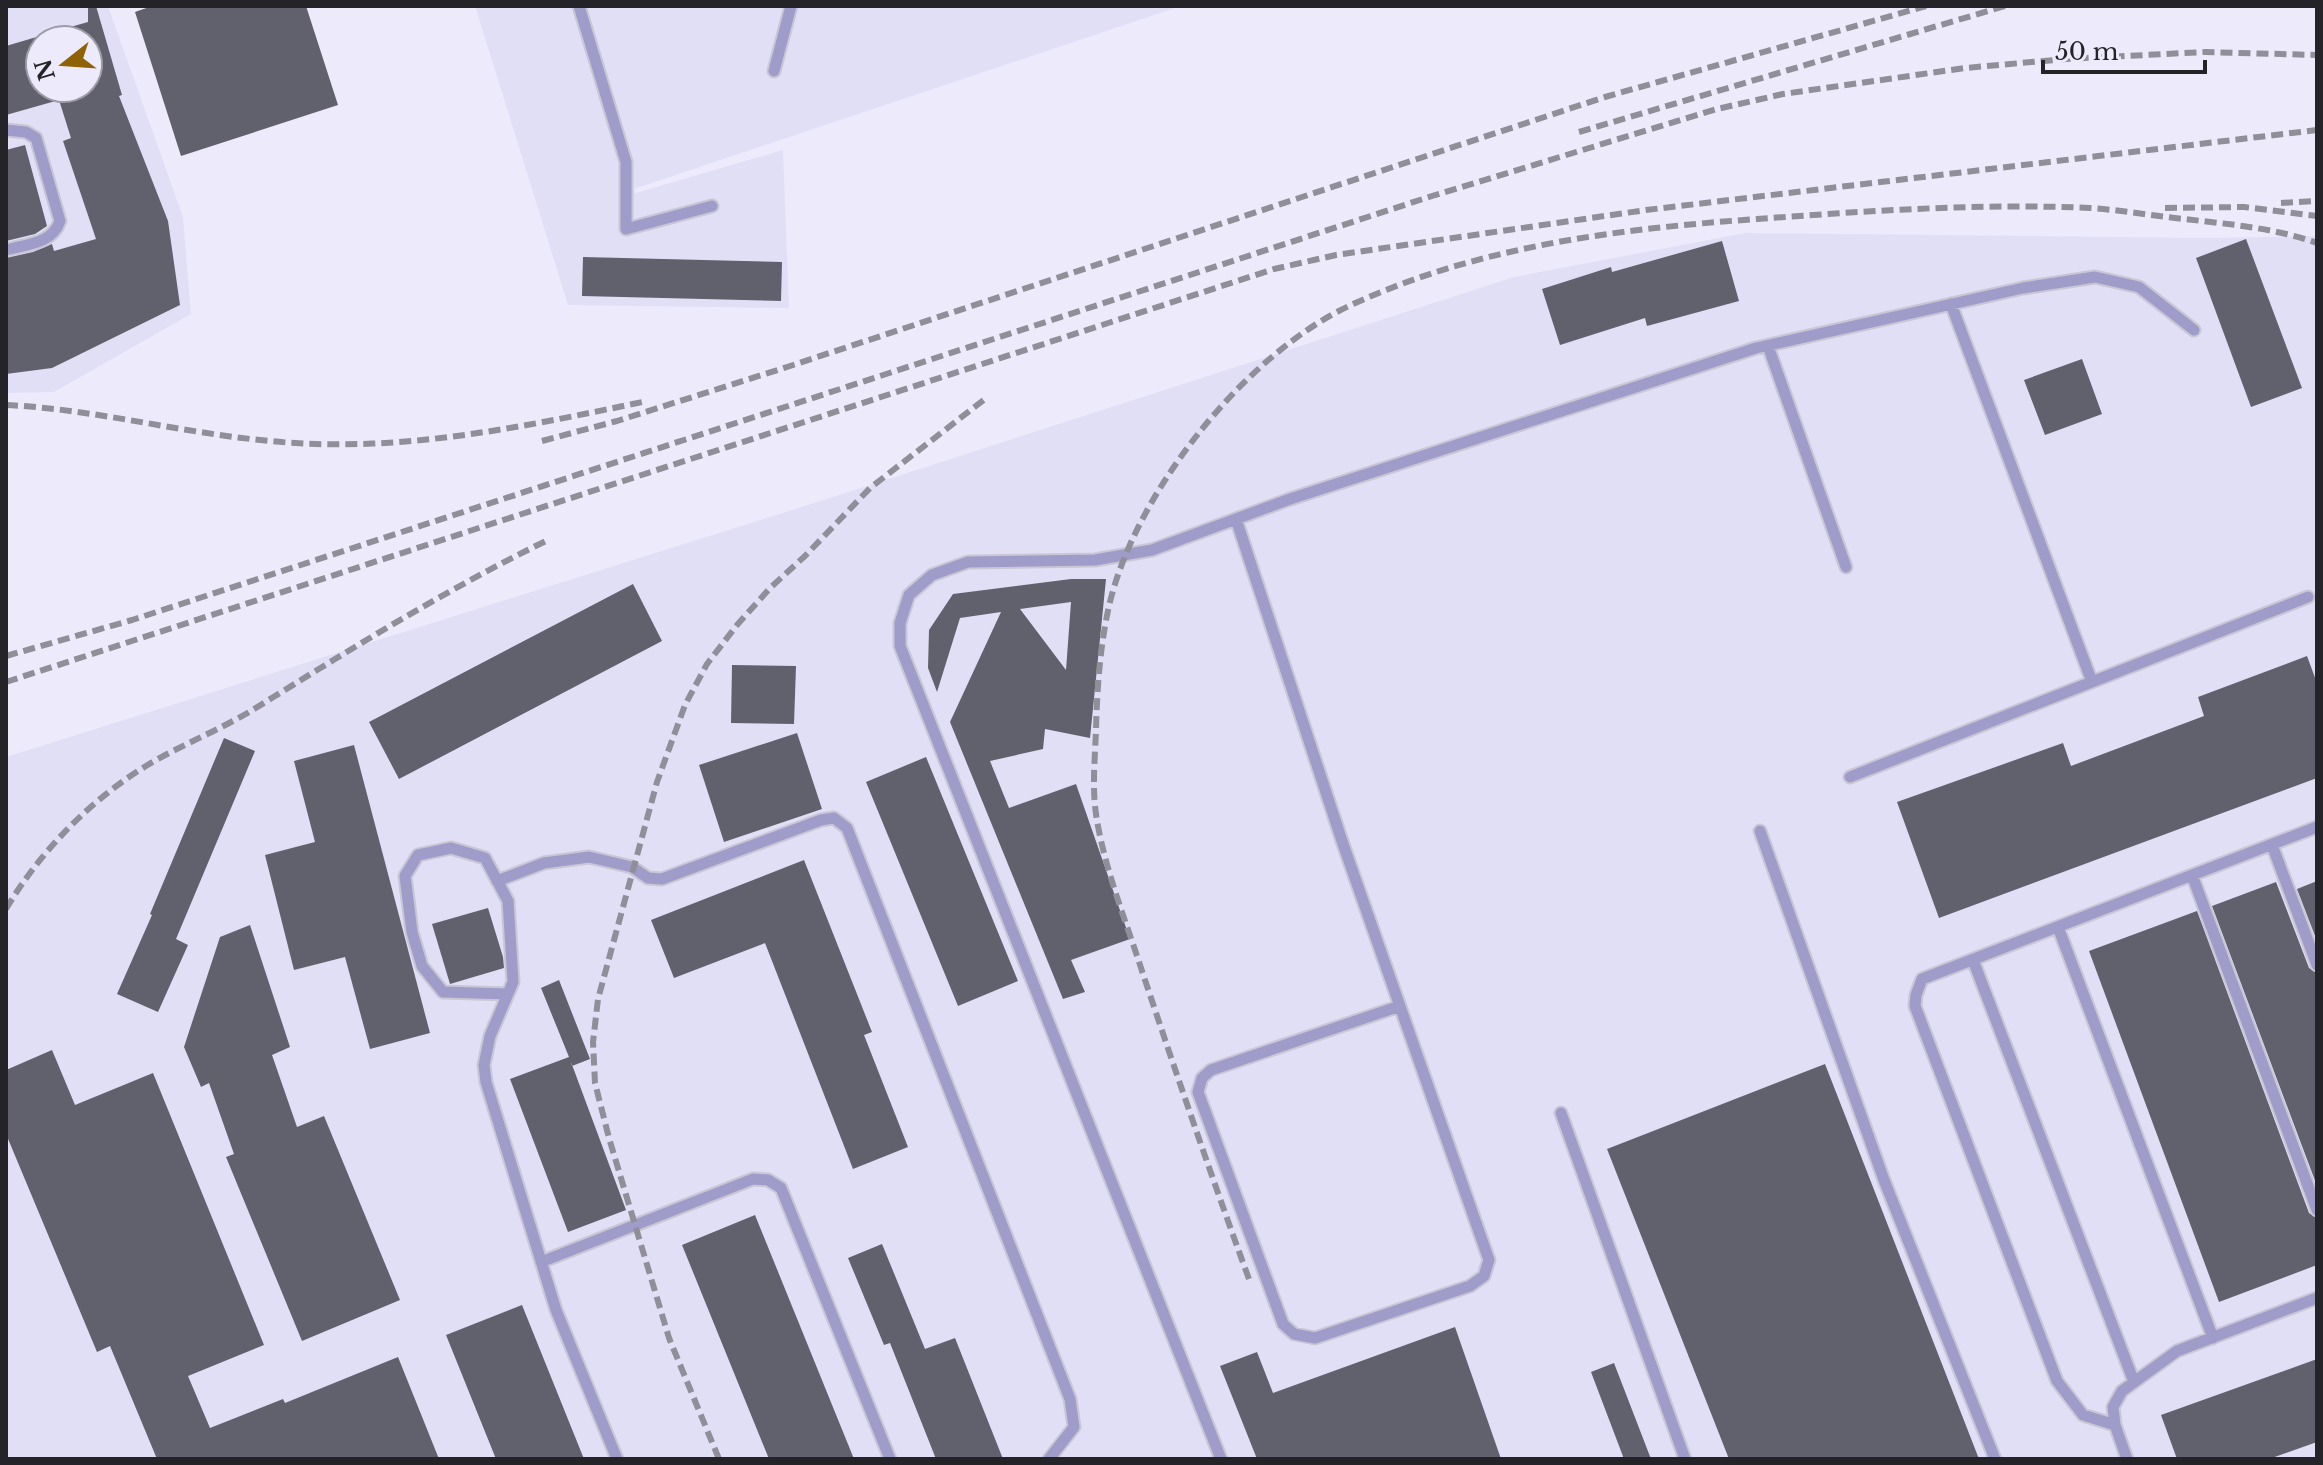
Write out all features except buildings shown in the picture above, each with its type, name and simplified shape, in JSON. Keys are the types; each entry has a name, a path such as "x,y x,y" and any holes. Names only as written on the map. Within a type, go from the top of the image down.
{"lane":[{"path":"579,6 626,162 626,229 712,206"},
{"path":"774,71 791,6"},
{"path":"6,130 26,132 36,138 60,221 56,232 46,240 6,250"},
{"path":"1221,1459 900,646 900,623 909,595 932,575 968,562 1095,560 1152,550 1290,499 1768,346 2023,288 2095,277 2139,287 2194,330"},
{"path":"1951,304 2092,682"},
{"path":"1768,346 1846,567"},
{"path":"1236,519 1337,827 1400,1006 1489,1260 1484,1276 1470,1286 1315,1338 1294,1334 1283,1324 1198,1092 1202,1078 1211,1070 1400,1006"},
{"path":"1850,777 2308,597"},
{"path":"497,881 544,863 589,857 632,867 648,878 662,879 821,820 834,818 847,828 1070,1399 1074,1427 1049,1459"},
{"path":"2115,1425 2083,1415 2057,1381 1915,1006 1922,979 2317,827"},
{"path":"1760,831 1884,1180 1995,1459"},
{"path":"2272,845 2317,965"},
{"path":"508,994 443,992 422,966 412,932 405,876 418,855 451,848 485,858 508,901 513,982 508,994 490,1036 484,1065 486,1082 556,1310 617,1459"},
{"path":"2192,875 2317,1210"},
{"path":"2058,927 2213,1338"},
{"path":"1973,960 2134,1382"},
{"path":"1561,1113 1685,1459"},
{"path":"541,1262 753,1179 768,1180 781,1188 890,1459"},
{"path":"2127,1459 2115,1425 2113,1407 2122,1391 2177,1351 2317,1298"}],"shaded area":[{"path":"6,6 108,6 183,217 191,314 54,392 6,393"},
{"path":"475,6 1181,6 634,189 636,193 783,150 789,308 568,305"},
{"path":"1745,233 2208,238 2317,236 2317,1459 6,1459 6,757 811,504 1514,277"}],"railway":[{"path":"542,441 617,421 787,367 1605,97 1926,6"},
{"path":"1579,132 2005,6"},
{"path":"6,656 132,620 1432,196 1717,109 1783,94 1965,68 2205,52 2317,55"},
{"path":"6,682 1274,269 1336,255 1646,210 2317,130"},
{"path":"2281,203 2317,201"},
{"path":"1249,1279 1116,894 1100,834 1094,783 1101,652 1109,606 1123,563 1143,518 1169,474 1235,392 1272,357 1311,327 1351,305 1449,268 1499,254 1601,235 1705,223 1840,213 1965,207 2049,207 2102,209 2234,225 2317,243"},
{"path":"2165,208 2244,207 2317,216"},
{"path":"719,1459 669,1338 609,1138 595,1083 593,1042 598,999 657,782 685,705 707,664 770,588 870,488 985,399"},
{"path":"6,405 72,411 270,441 365,444 507,429 647,401"},
{"path":"6,909 34,868 67,829 125,780 160,758 245,714 439,598 550,539"}]}
